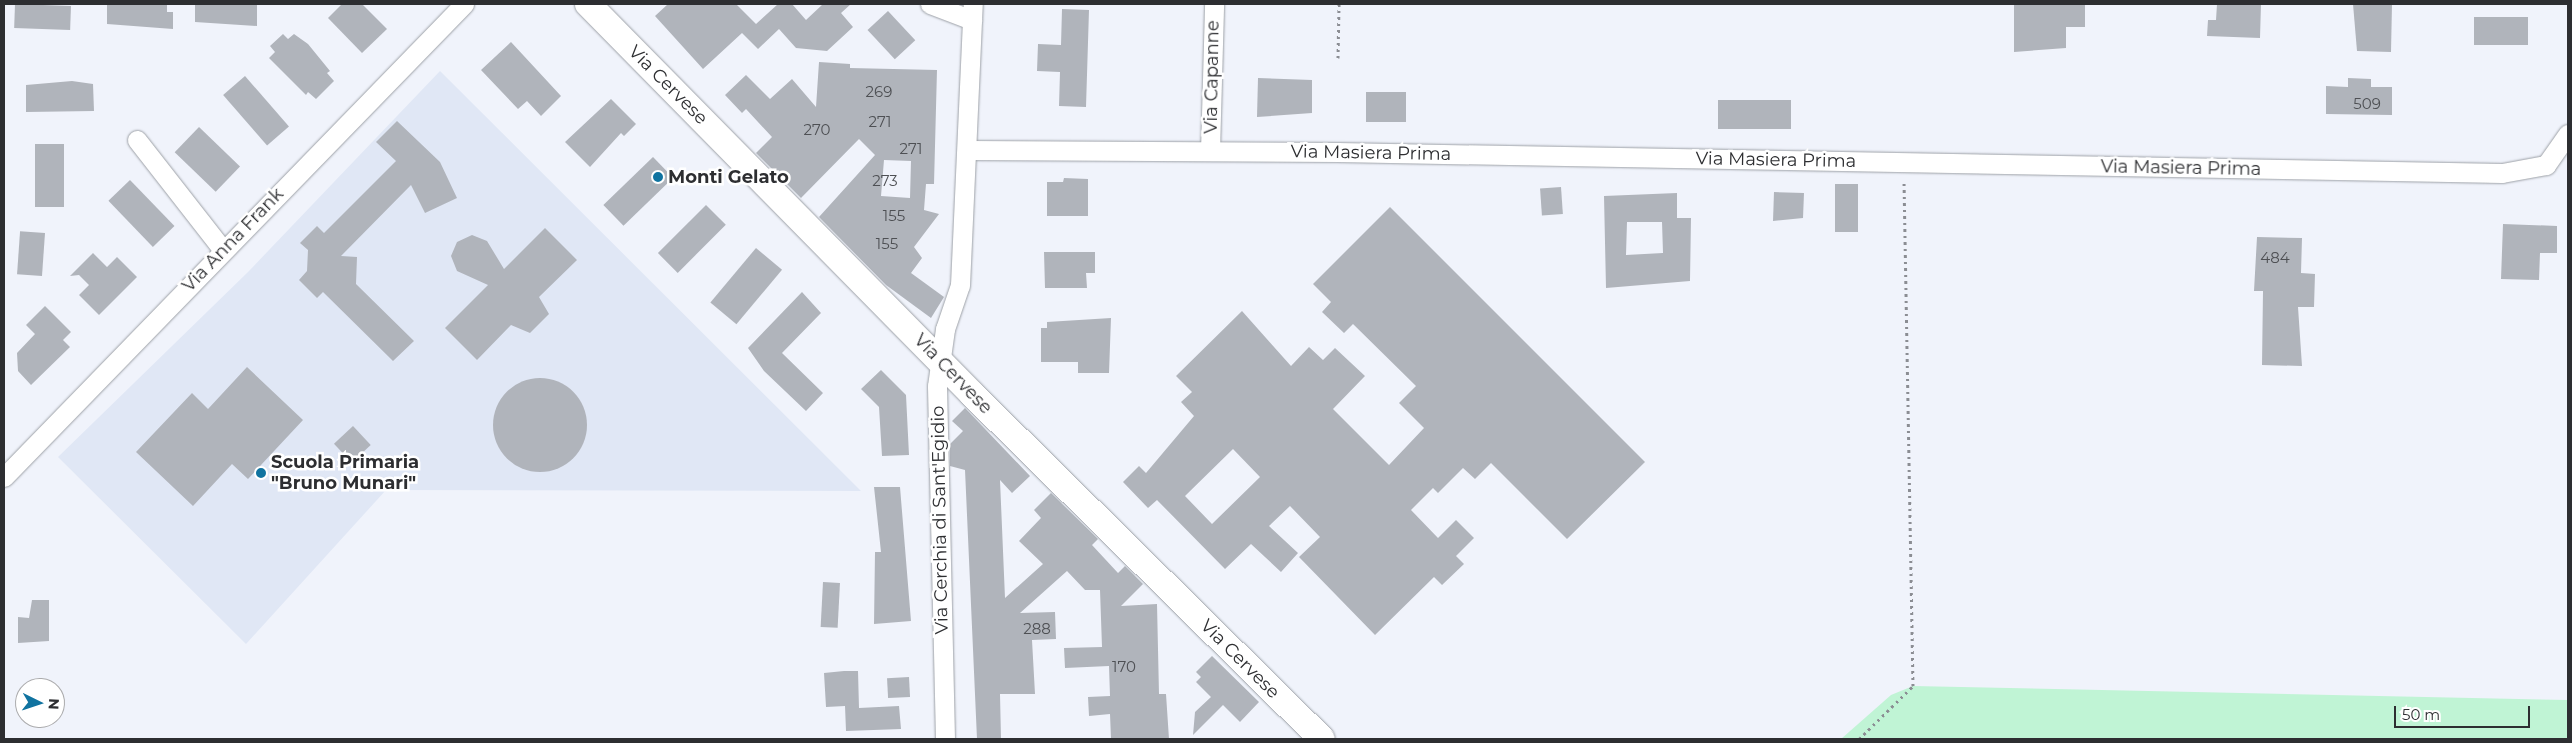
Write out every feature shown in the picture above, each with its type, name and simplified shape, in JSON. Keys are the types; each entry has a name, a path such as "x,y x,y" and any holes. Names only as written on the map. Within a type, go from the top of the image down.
{"main road":[{"name":"Via Cervese","path":"588,4 939,359 1322,739"}],"street":[{"name":"Via Anna Frank","path":"4,477 464,4"},
{"path":"930,4 973,12"},
{"name":"Via Capanne","path":"1210,151 1214,4"},
{"name":"Via Cerchia di Sant'Egidio","path":"945,739 939,359 960,285 968,150 973,12"},
{"name":"Via Masiera Prima","path":"968,150 1210,151 2502,173 2546,165 2568,134"},
{"path":"136,140 223,250"}],"path":[{"path":"1338,58 1339,4"},
{"path":"1859,739 1913,686 1904,162"}],"shaded area":[{"path":"440,71 861,491 386,490 246,644 58,457 248,272"}],"green space":[{"path":"1913,686 2568,700 2568,739 1841,739 1891,695"}],"building":[{"path":"15,4 71,6 70,30 14,28"},
{"path":"107,4 167,4 167,12 173,12 173,29 107,24"},
{"path":"195,4 257,4 257,26 195,22"},
{"path":"342,4 362,4 387,29 362,53 328,18"},
{"path":"668,4 736,4 756,24 778,4 792,4 806,20 823,4 851,4 841,13 853,27 827,51 796,48 779,29 758,49 742,33 703,69 655,16"},
{"path":"2014,4 2085,4 2085,27 2066,27 2066,48 2014,52"},
{"path":"2217,4 2261,4 2260,38 2207,36 2208,20 2216,20"},
{"path":"2353,4 2392,4 2391,52 2357,51"},
{"path":"1062,9 1089,10 1086,107 1059,106 1060,72 1037,71 1038,44 1061,45"},
{"path":"888,11 915,40 895,59 868,30"},
{"path":"2474,17 2528,17 2528,45 2474,45"},
{"path":"283,34 288,39 294,34 308,44 330,71 327,73 334,81 316,99 308,92 306,95 269,58 275,52 270,46"},
{"path":"511,42 561,96 541,116 527,101 518,109 481,70"},
{"path":"819,62 850,64 850,68 937,70 934,184 926,184 924,210 939,214 914,247 922,258 911,273 944,297 931,318 886,285 819,217 875,155 859,139 801,198 756,153 772,137 746,109 742,113 725,95 746,75 770,99 792,79 816,107","holes":["884,160 911,161 910,198 881,196"]},
{"path":"245,76 289,127 267,146 223,95"},
{"path":"1258,78 1312,80 1312,113 1257,117"},
{"path":"2348,78 2371,79 2371,87 2392,87 2392,115 2326,114 2326,86 2348,87"},
{"path":"72,81 93,84 94,111 26,112 26,85"},
{"path":"1366,92 1406,92 1406,122 1366,122"},
{"path":"611,99 636,124 624,136 621,133 590,167 565,142"},
{"path":"1718,100 1791,100 1791,129 1718,129"},
{"path":"397,121 440,162 457,198 425,213 411,185 341,256 357,257 356,284 414,341 393,361 323,292 317,298 299,280 307,271 308,250 300,243 317,226 324,233 396,161 376,142"},
{"path":"199,127 240,167 216,192 175,152"},
{"path":"35,144 64,144 64,207 35,207"},
{"path":"653,157 673,178 624,226 603,205"},
{"path":"1064,178 1088,179 1088,216 1047,216 1047,182 1063,182"},
{"path":"130,180 174,226 153,247 108,201"},
{"path":"1835,184 1858,184 1858,232 1835,232"},
{"path":"1561,187 1563,214 1542,215 1540,188"},
{"path":"1774,192 1804,193 1803,218 1773,221"},
{"path":"1677,193 1677,218 1691,218 1690,281 1606,288 1604,196","holes":["1627,222 1662,222 1663,253 1626,255"]},
{"path":"706,205 726,225 678,273 658,253"},
{"path":"1390,207 1645,462 1567,539 1491,463 1475,479 1463,468 1438,493 1433,488 1411,510 1438,538 1456,520 1474,538 1456,556 1464,564 1442,585 1434,577 1375,635 1299,557 1320,537 1290,506 1269,526 1298,553 1281,572 1251,544 1225,569 1157,500 1148,508 1123,482 1139,466 1146,473 1194,416 1181,402 1192,392 1176,376 1242,311 1291,366 1309,347 1323,360 1335,348 1365,376 1333,409 1389,465 1424,428 1399,403 1416,386 1353,324 1344,333 1322,312 1331,302 1313,284","holes":["1233,449 1260,477 1212,524 1185,496"]},
{"path":"2503,224 2557,226 2557,253 2540,253 2539,280 2501,279"},
{"path":"545,228 577,260 539,297 549,314 530,333 511,325 477,360 445,328 488,285 457,271 451,256 457,242 472,235 487,241 504,269"},
{"path":"20,231 45,233 42,276 17,274"},
{"path":"2257,237 2302,238 2301,273 2315,274 2314,307 2298,307 2302,366 2262,365 2263,291 2254,291"},
{"path":"756,248 782,270 736,324 710,302"},
{"path":"1044,252 1095,252 1095,273 1086,273 1087,288 1045,288"},
{"path":"93,253 107,267 117,257 137,277 99,315 79,295 89,285 79,275 70,276"},
{"path":"802,292 821,313 782,353 823,393 806,411 764,371 748,348"},
{"path":"45,306 71,332 63,340 70,347 31,385 18,371 17,353 35,334 26,325"},
{"path":"1111,318 1109,373 1078,373 1078,362 1041,362 1041,328 1047,328 1047,322"},
{"path":"247,367 303,420 248,479 232,464 193,506 136,452 192,393 208,409"},
{"path":"881,370 906,395 909,455 882,456 879,407 861,389"},
{"path":"540,378 558,382 573,392 583,407 587,425 583,443 573,458 558,468 540,472 522,468 507,458 497,443 493,425 497,407 507,392 522,382"},
{"path":"965,408 1030,476 1012,493 1000,480 1005,598 1043,564 1019,541 1041,518 1034,510 1051,493 1098,539 1092,545 1118,573 1125,566 1143,584 1121,606 1157,604 1159,694 1166,694 1169,739 1111,739 1110,714 1089,716 1088,697 1110,696 1109,666 1065,668 1064,648 1102,647 1100,590 1085,590 1067,571 1020,613 1055,612 1056,639 1032,640 1035,694 1000,694 1001,739 977,739 965,470 950,466 950,444 963,431 952,421"},
{"path":"353,426 371,445 352,463 334,444"},
{"path":"874,487 900,487 911,621 874,624 875,552 881,552"},
{"path":"823,582 840,583 838,628 821,627"},
{"path":"32,600 49,600 49,641 18,643 18,617 29,618"},
{"path":"1212,656 1259,702 1240,722 1223,705 1193,735 1195,712 1211,697 1196,682 1201,677 1196,672"},
{"path":"858,671 859,708 899,706 901,729 846,731 845,706 826,707 824,673"},
{"path":"909,677 910,697 888,698 887,678"}],"place":[{"name":"Monti Gelato","path":"658,177"},
{"name":"Scuola Primaria \"Bruno Munari\"","path":"261,473"}]}
